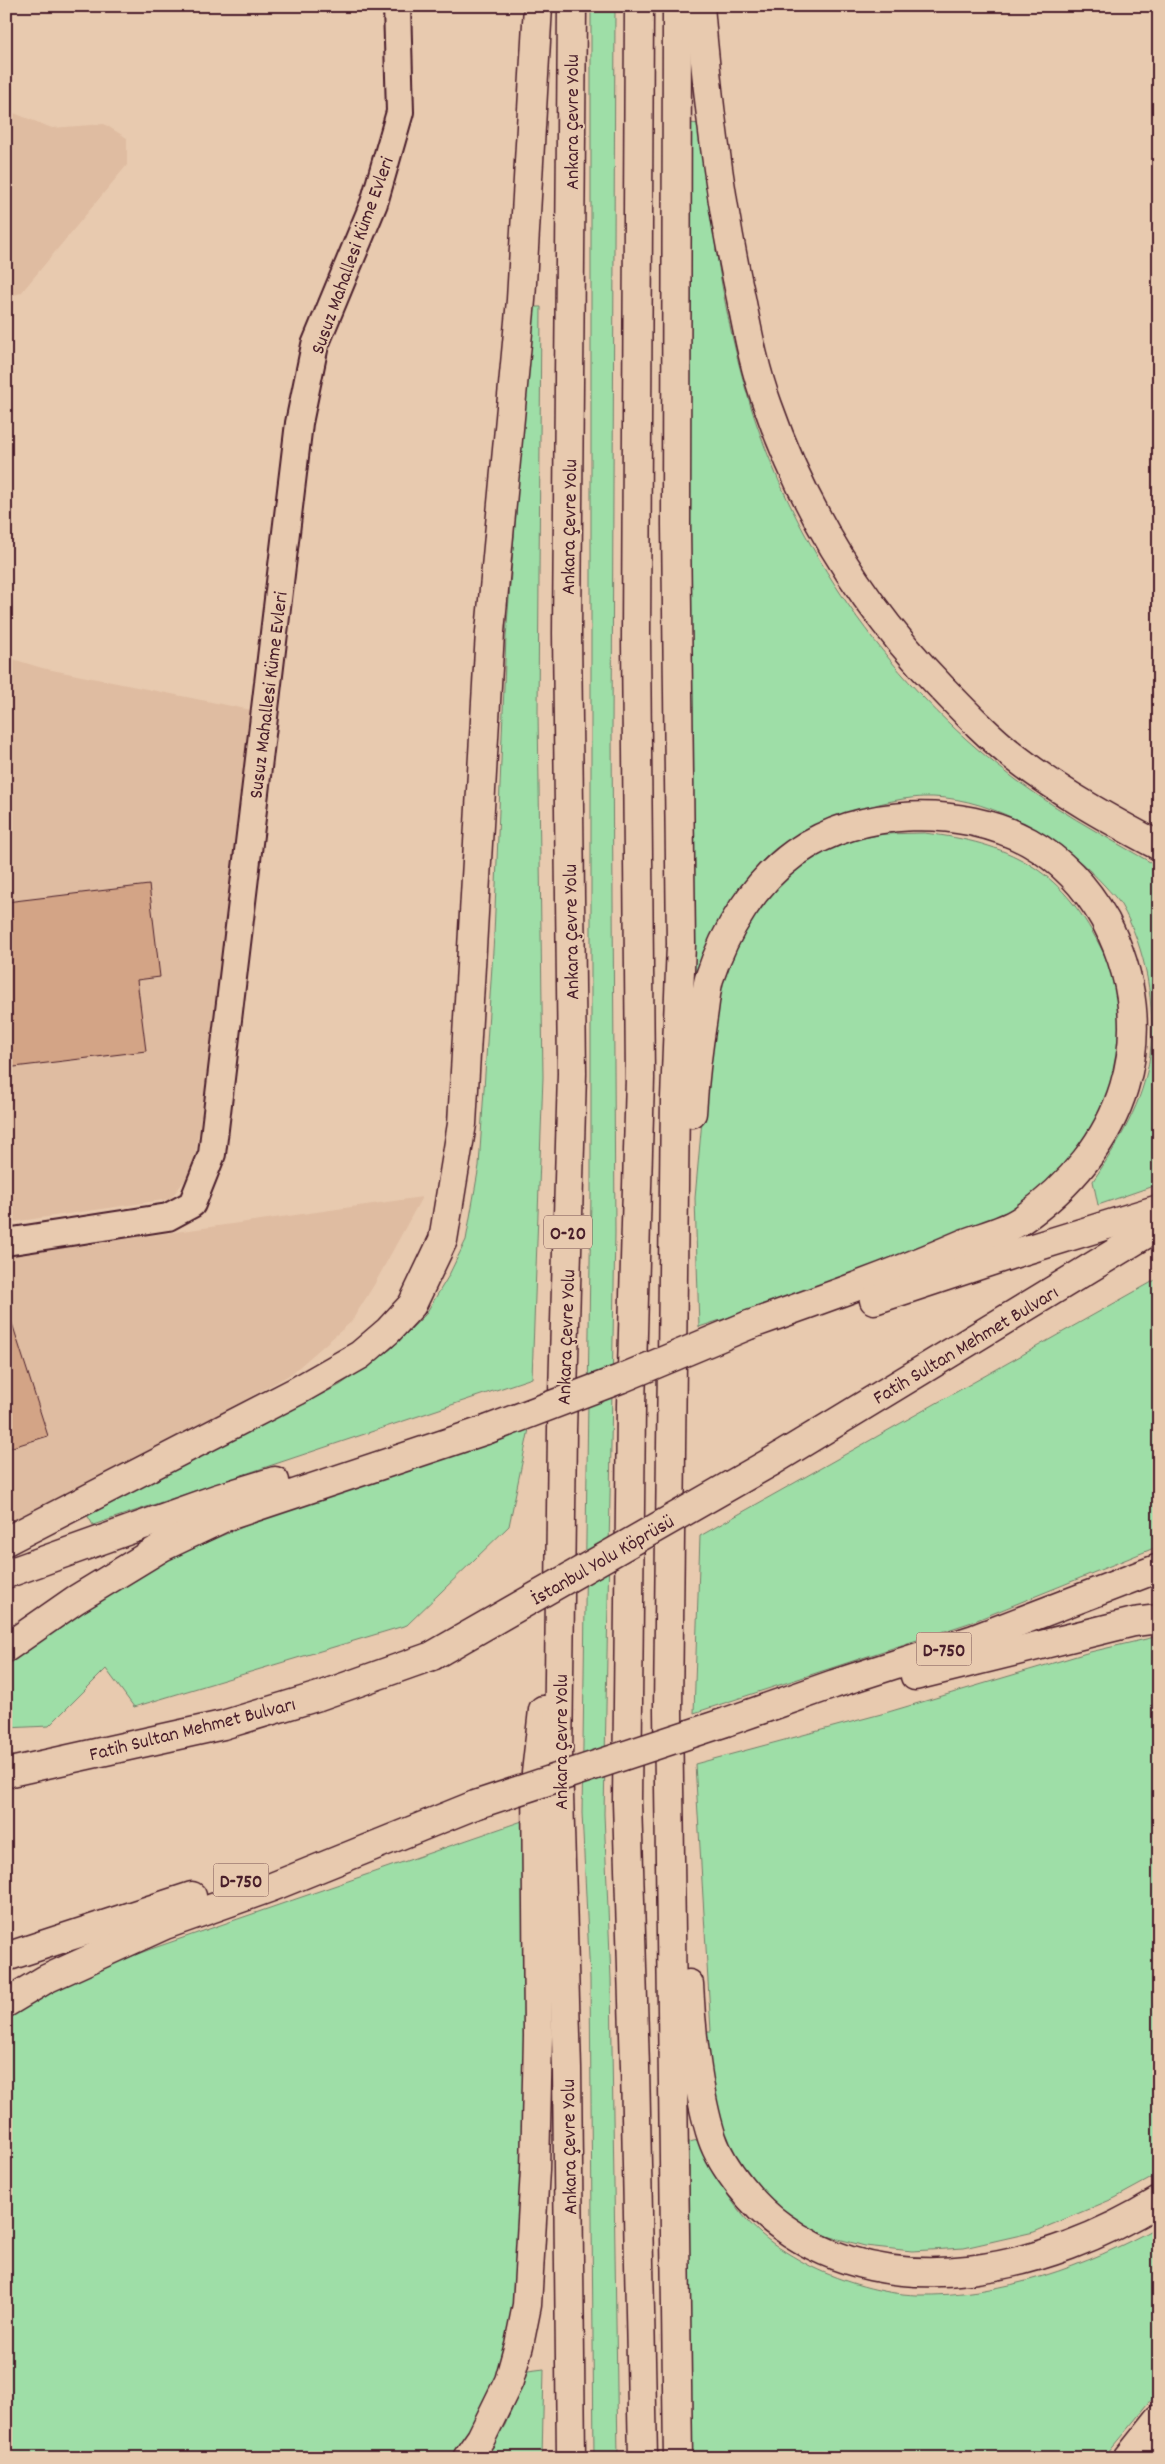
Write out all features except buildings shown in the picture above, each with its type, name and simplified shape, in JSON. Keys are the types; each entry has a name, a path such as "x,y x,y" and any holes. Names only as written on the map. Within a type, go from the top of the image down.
{"highway":[{"path":"6,1541 297,1391 360,1356 388,1331 412,1305 443,1240 462,1124 490,632 521,300 538,6"},
{"name":"Ankara Çevre Yolu","path":"572,6 567,633 572,1074 562,1430 562,1560 558,1760 567,2078 572,2458"},
{"path":"639,6 636,639 640,1078 631,1406 628,1802 642,2458"},
{"path":"677,6 676,525 681,944 675,1099 668,1710 678,2458"},
{"path":"700,6 717,171 748,333 767,404 794,472 819,523 847,570 885,624 926,672 971,718 1014,757 1060,790 1159,846"},
{"path":"671,1486 684,1324 684,1201 692,1102 709,981 731,928 745,904 771,874 796,853 830,834 869,821 930,816 960,819 1028,842 1061,865 1090,894 1112,932 1125,965 1133,997 1137,1037 1130,1075 1118,1110 1079,1170 1017,1223 751,1333"},
{"path":"6,1574 216,1499 484,1422 620,1379 751,1333 1159,1209"},
{"name":"Fatih Sultan Mehmet Bulvarı","path":"771,1462 1159,1226"},
{"path":"6,1648 74,1600 162,1547 225,1517 484,1422"},
{"name":"İstanbul Yolu Köprüsü","path":"432,1656 771,1462"},
{"path":"467,2458 481,2438 509,2381 527,2305 535,2170 538,2036 536,1773 562,1560"},
{"name":"D-750","path":"6,1957 475,1805 974,1639 1159,1568"},
{"path":"726,1722 1134,1622 1159,1619"},
{"name":"Fatih Sultan Mehmet Bulvarı","path":"6,1773 223,1725 319,1696 432,1656"},
{"path":"668,1710 680,1816 689,1989 698,2072 712,2139 737,2183 764,2214 790,2233 823,2252 871,2268 944,2272 1009,2264 1041,2255 1086,2238 1139,2214 1159,2202"},
{"path":"6,2003 46,1979 165,1924 272,1886 475,1805"},
{"path":"1128,2458 1159,2419"}],"street":[{"name":"Susuz Mahallesi Küme Evleri","path":"6,1242 168,1217 192,1204 212,1154 299,423 316,345 374,203 400,112 397,6"}],"shaded area":[{"path":"6,110 52,128 104,124 127,138 127,165 21,293 6,297"},
{"path":"6,657 42,668 261,712 193,1170 170,1199 6,1223"},
{"path":"422,1197 374,1285 351,1322 291,1374 112,1475 6,1524 6,1256"}],"green space":[{"path":"591,6 615,6 612,732 615,1233 604,1814 611,1979 618,2458 594,2458 590,1979 582,1813 591,1194"},
{"path":"688,123 702,124 719,268 733,340 752,410 771,461 793,511 819,560 849,606 882,650 918,692 957,731 1017,781 1077,820 1159,867 1159,1184 1098,1205 1093,1181 1112,1152 1136,1106 1147,1072 1150,1055 1152,1017 1150,997 1143,958 1130,922 1118,900 1070,853 1027,825 1004,814 981,805 957,800 933,797 912,798 881,803 851,812 806,830 775,849 743,884 724,913 695,975 690,912"},
{"path":"532,307 541,307 538,712 543,1077 532,1378 93,1525 86,1513 340,1385 391,1349 425,1315 448,1277 466,1240 479,1166 494,935 506,637"},
{"path":"924,833 982,844 1029,864 1068,897 1084,919 1111,969 1118,1001 1120,1060 1108,1096 1064,1171 1049,1185 1021,1204 975,1226 883,1263 699,1327 695,1198 703,1109 721,977 736,937 774,887 807,861 840,843 883,834"},
{"path":"1159,1278 1159,1546 972,1622 694,1713 700,1536"},
{"path":"529,1429 509,1526 407,1625 134,1707 106,1669 49,1726 6,1728 6,1665 46,1633 88,1604 176,1556 268,1517 446,1453"},
{"path":"1159,1636 1159,2174 1115,2198 1034,2232 964,2248 912,2251 865,2246 823,2235 786,2216 754,2187 724,2140 710,2093 704,2031 711,2031 695,1764 885,1713 1090,1652"},
{"path":"528,1819 526,2140 516,2292 505,2353 493,2388 478,2421 449,2458 6,2458 6,2015 84,1974 151,1949"},
{"path":"698,2140 733,2202 751,2224 767,2239 812,2267 850,2282 891,2292 917,2295 949,2294 1012,2285 1073,2266 1103,2254 1159,2226 1159,2391 1103,2458 688,2458 689,2142"},
{"path":"544,2369 542,2458 483,2458 505,2425 528,2371"}]}
